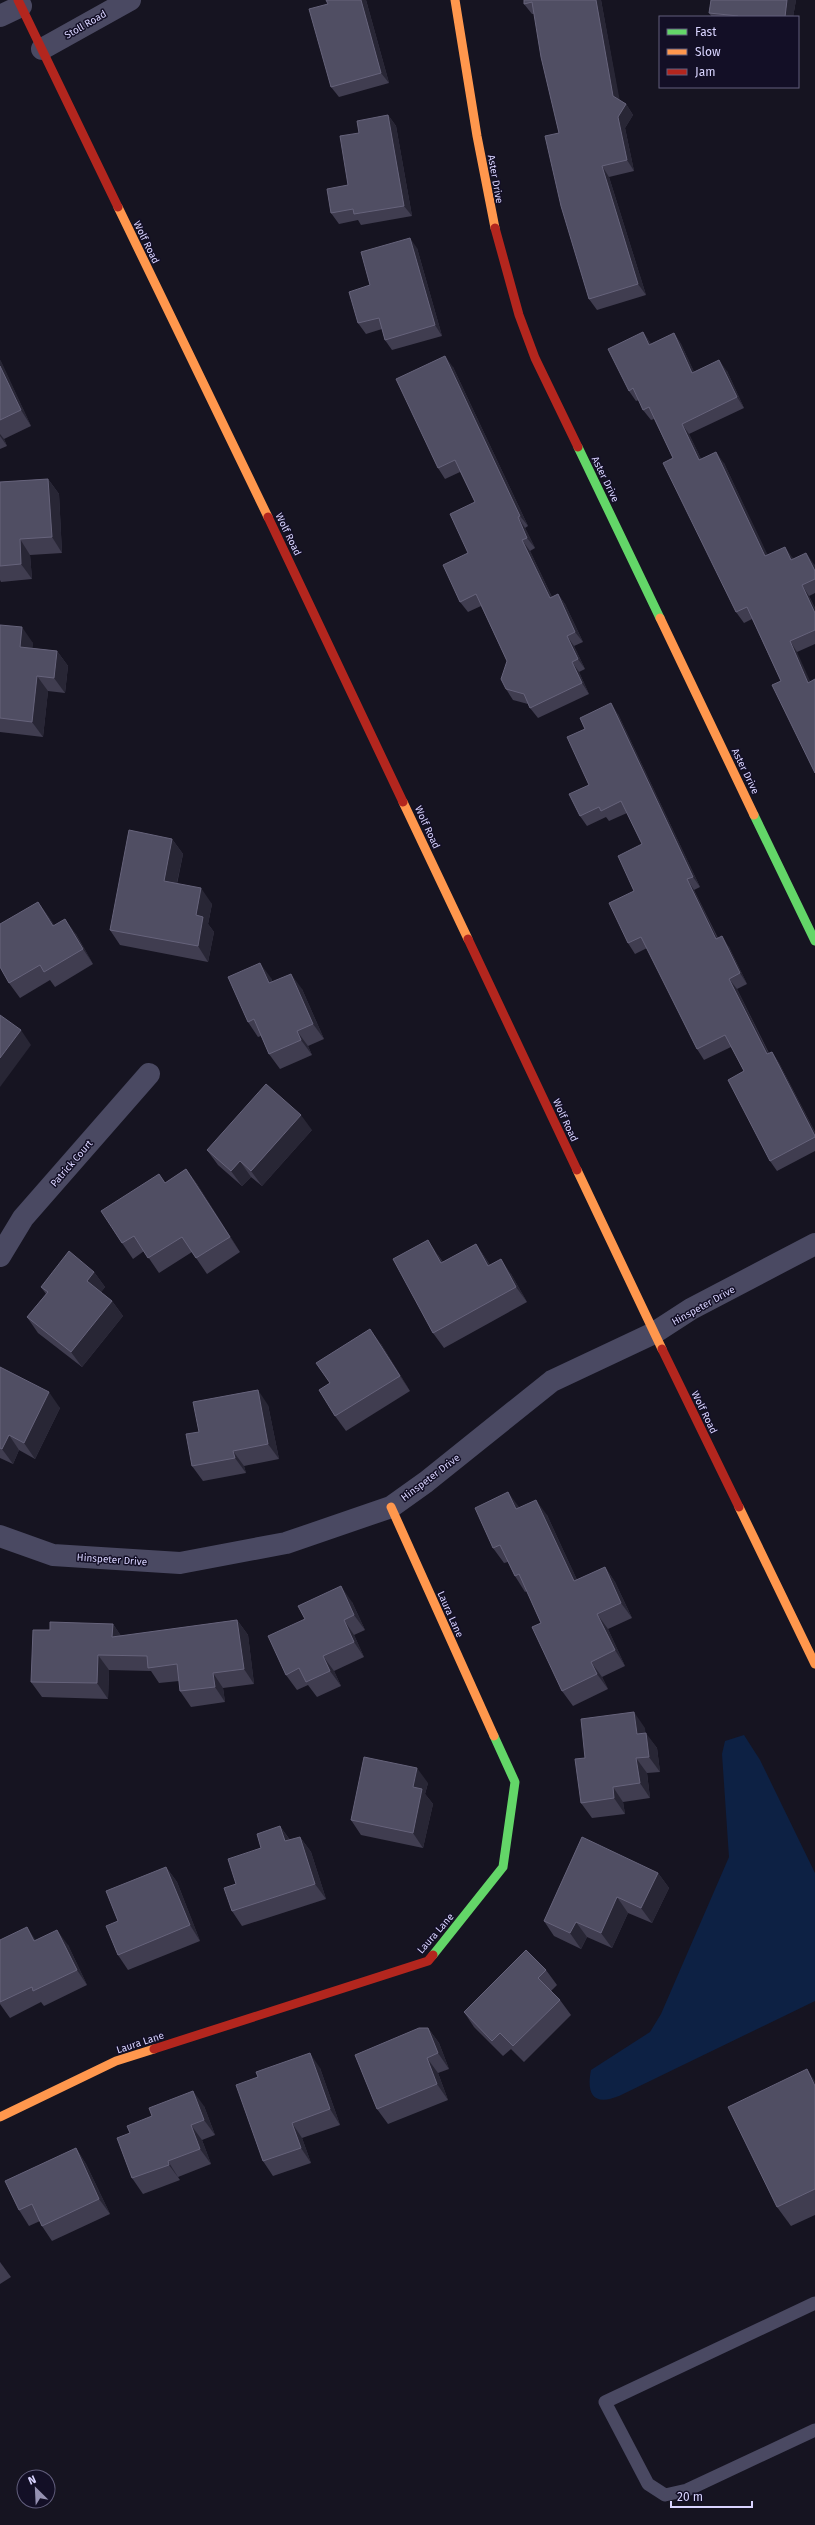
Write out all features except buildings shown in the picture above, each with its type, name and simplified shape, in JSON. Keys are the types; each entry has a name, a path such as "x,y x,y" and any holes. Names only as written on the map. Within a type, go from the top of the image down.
{"street":[{"name":"Stoll Road","path":"42,49 130,0"},
{"name":"Aster Drive","path":"455,0 487,198 504,269 519,316 539,365 815,941"},
{"name":"Wolf Road","path":"19,3 306,596 654,1333 815,1664"},
{"path":"0,16 19,3"},
{"name":"Patrick Court","path":"0,1256 23,1218 149,1074"},
{"name":"Hinspeter Drive","path":"0,1536 53,1555 180,1563 286,1543 391,1507 426,1482 552,1381 654,1333 691,1309 815,1244"},
{"name":"Laura Lane","path":"0,2117 116,2061 428,1961 503,1868 515,1782 391,1507"}],"lane":[{"path":"815,2303 605,2402 648,2484 665,2495 687,2490 815,2430"}],"water":[{"path":"744,1735 760,1760 815,1873 815,2001 619,2096 603,2100 598,2099 591,2092 591,2070 650,2032 661,2014 729,1857 722,1754 725,1741"}],"traffic: fast":[{"path":"578,447 660,618"},
{"path":"754,815 815,941"},
{"path":"433,1955 503,1867 515,1782 494,1736"}],"traffic: slow":[{"path":"455,0 477,136 495,228"},
{"path":"118,207 268,517"},
{"path":"660,618 754,815"},
{"path":"403,802 468,939"},
{"path":"577,1170 662,1349"},
{"path":"391,1507 494,1736"},
{"path":"739,1507 815,1664"},
{"path":"0,2117 116,2061 154,2049"}],"traffic: jam":[{"path":"18,0 118,207"},
{"path":"495,228 519,315 535,358 578,447"},
{"path":"268,517 403,802"},
{"path":"468,939 577,1170"},
{"path":"662,1349 739,1507"},
{"path":"154,2049 428,1961 433,1955"}]}
